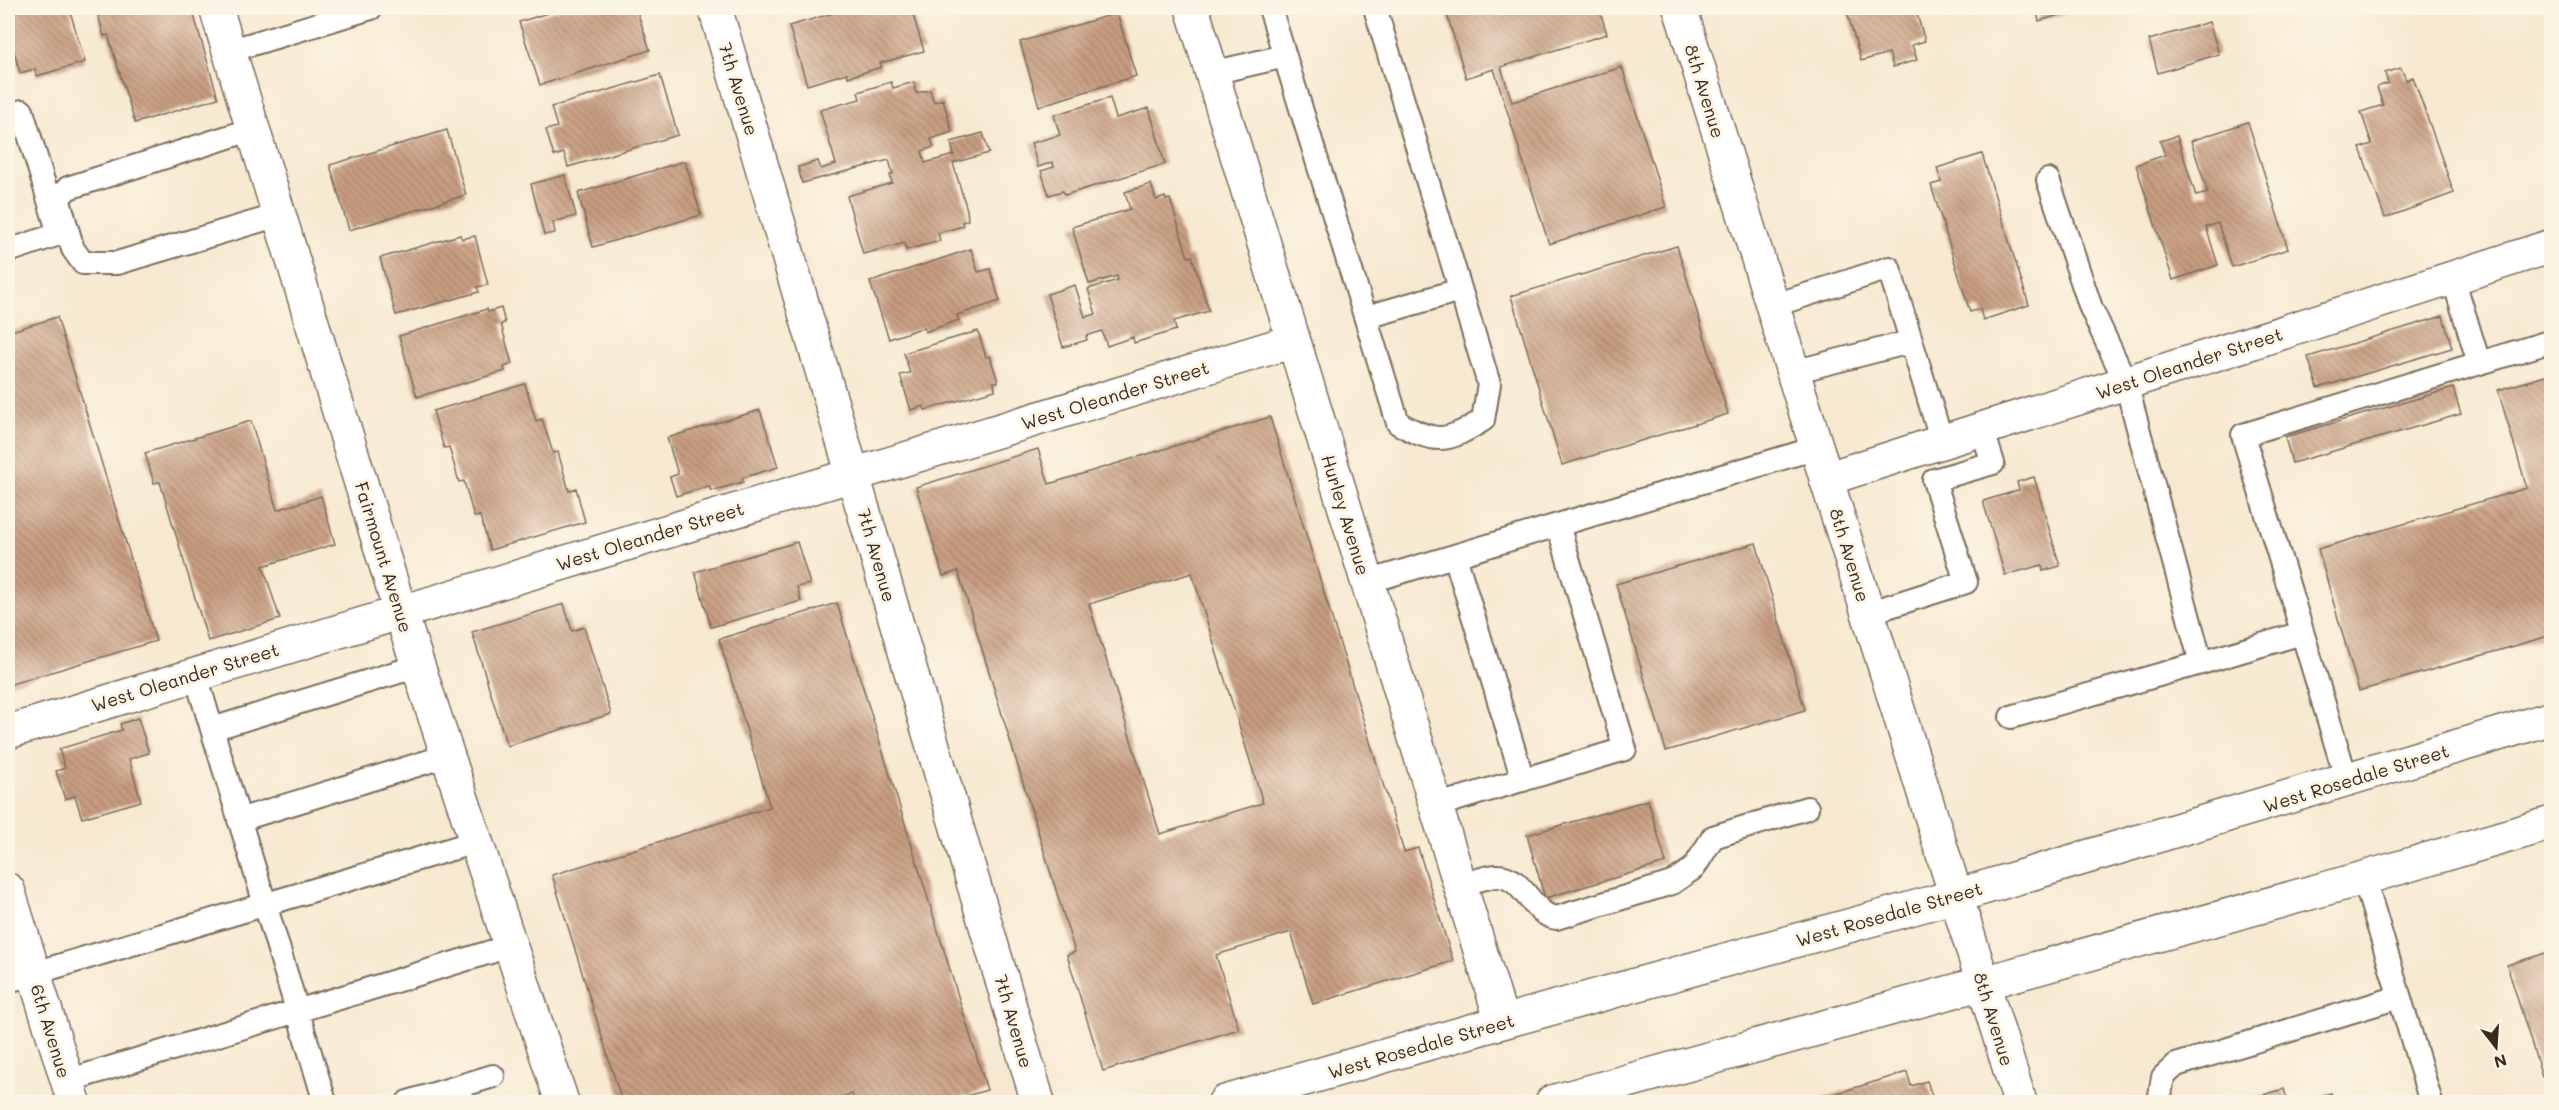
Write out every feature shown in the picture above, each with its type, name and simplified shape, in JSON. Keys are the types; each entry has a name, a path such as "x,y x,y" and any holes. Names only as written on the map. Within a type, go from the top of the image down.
{"street":[{"name":"Fairmount Avenue","path":"216,8 400,611 562,1102"},
{"name":"7th Avenue","path":"715,8 1038,1102"},
{"name":"Hurley Avenue","path":"1192,8 1458,886 1502,1022"},
{"name":"8th Avenue","path":"1680,8 2020,1102"},
{"name":"West Oleander Street","path":"1826,479 2552,246"},
{"name":"West Oleander Street","path":"8,732 1293,341"},
{"name":"West Rosedale Street","path":"1225,1102 1502,1022 1956,896 2552,718"},
{"path":"1552,1102 1617,1094 1982,982 2364,878 2552,823"},
{"name":"6th Avenue","path":"8,890 20,976 70,1092"}],"lane":[{"path":"229,51 372,8"},
{"path":"1270,8 1398,423 1427,439 1458,436 1484,420 1489,384 1375,8"},
{"path":"1212,74 1285,56"},
{"path":"8,115 21,111 59,234 8,251"},
{"path":"253,129 68,188 58,198 73,249 83,264 117,263 279,215"},
{"path":"2048,180 2091,308 2126,383 2201,663"},
{"path":"1772,306 1889,268 1942,442"},
{"path":"2453,278 2479,363"},
{"path":"1367,317 1460,290"},
{"path":"2347,781 2243,435 2552,341"},
{"path":"1793,372 1910,342"},
{"path":"1868,613 1966,582 1934,480 1993,463 1982,429"},
{"path":"1367,582 1816,448"},
{"path":"1435,806 1625,749 1558,525"},
{"path":"1455,556 1523,780"},
{"path":"2011,717 2302,633"},
{"path":"212,729 418,666"},
{"path":"195,674 325,1102"},
{"path":"239,820 446,756"},
{"path":"1458,886 1497,876 1507,878 1521,888 1536,909 1546,917 1556,918 1672,883 1694,868 1713,837 1807,808"},
{"path":"20,976 265,906 475,842"},
{"path":"2364,878 2431,1102"},
{"path":"70,1092 297,1012 510,946"},
{"path":"2158,1102 2163,1077 2176,1065 2399,997"},
{"path":"408,1102 493,1076"}],"building":[{"path":"8,8 69,8 85,62 37,76 35,69 20,73 8,30"},
{"path":"96,8 189,8 190,13 193,12 218,98 135,123 108,35 104,36"},
{"path":"564,8 636,8 650,50 540,85 519,22"},
{"path":"851,8 911,8 924,51 880,63 882,67 848,77 847,73 807,85 789,26"},
{"path":"1445,8 1599,8 1607,34 1501,67 1512,102 1622,67 1666,207 1549,244 1494,69 1466,78"},
{"path":"1846,8 1915,8 1925,41 1912,45 1917,60 1893,67 1889,53 1861,61"},
{"path":"2036,8 2083,8 2039,21"},
{"path":"1117,13 1136,76 1039,106 1020,42"},
{"path":"2209,22 2219,54 2158,73 2149,40"},
{"path":"2401,68 2406,80 2413,77 2454,193 2385,218 2360,148 2372,144 2361,112 2383,105 2377,87 2388,83 2385,73"},
{"path":"660,75 678,135 568,167 564,153 554,156 546,130 557,127 551,107"},
{"path":"891,82 893,88 914,82 916,93 930,90 934,102 943,99 952,132 931,139 934,147 922,151 925,163 954,155 951,142 983,133 989,153 953,163 967,210 968,220 962,222 963,226 938,233 940,241 906,250 905,243 863,254 847,196 892,183 890,175 893,174 889,160 802,183 798,167 818,161 821,169 836,164 820,110 860,99 858,92"},
{"path":"1110,98 1116,118 1149,108 1165,164 1065,195 1063,191 1049,195 1041,171 1054,167 1053,162 1038,167 1031,143 1060,135 1054,115"},
{"path":"2248,122 2288,249 2232,267 2218,223 2206,227 2218,265 2173,280 2136,165 2165,155 2160,141 2177,136 2196,196 2208,193 2191,141"},
{"path":"447,130 466,195 349,230 330,165"},
{"path":"1982,154 2029,305 1983,320 1980,309 1970,312 1931,185 1941,182 1937,168"},
{"path":"685,161 701,215 593,247 578,193"},
{"path":"565,175 576,216 553,222 555,233 544,235 531,184"},
{"path":"1151,184 1156,200 1165,197 1166,200 1170,199 1188,257 1192,256 1209,311 1174,321 1176,330 1134,343 1133,337 1107,346 1102,331 1086,336 1087,340 1063,347 1047,294 1075,285 1085,317 1096,314 1088,289 1118,280 1117,276 1089,284 1072,227 1130,209 1125,192"},
{"path":"460,235 462,239 475,236 488,285 477,287 479,292 396,315 380,258"},
{"path":"1677,246 1728,414 1562,465 1511,296"},
{"path":"971,249 978,272 990,269 1000,301 957,315 959,320 925,332 924,327 889,339 870,282"},
{"path":"501,308 505,323 501,324 512,364 504,367 505,371 417,397 399,336 487,309 488,312"},
{"path":"2443,316 2452,348 2318,388 2308,357"},
{"path":"57,317 156,641 8,685 8,332"},
{"path":"978,331 986,357 990,356 998,382 994,382 995,390 925,410 924,406 911,410 900,375 910,373 904,353"},
{"path":"2552,374 2552,635 2359,691 2318,549 2527,488 2498,390"},
{"path":"525,384 536,421 542,419 553,453 558,452 569,491 576,488 585,522 490,550 480,516 474,517 464,481 459,482 449,447 444,448 433,411"},
{"path":"2453,388 2461,414 2292,463 2285,437"},
{"path":"760,410 778,467 742,478 743,482 711,491 709,486 676,496 670,477 678,474 667,438"},
{"path":"1270,417 1404,852 1418,848 1453,961 1313,1004 1291,932 1216,955 1239,1029 1103,1071 1067,955 1075,952 958,571 943,576 916,487 1038,449 1049,484","holes":["1192,573 1263,803 1160,834 1089,604"]},
{"path":"251,421 277,510 321,496 335,544 263,566 280,619 208,641 160,482 154,483 145,453"},
{"path":"2034,477 2060,566 2043,571 2042,565 2005,575 1983,501 2019,490 2017,482"},
{"path":"797,542 810,584 797,587 801,601 711,627 695,572"},
{"path":"1756,543 1805,710 1666,751 1616,584"},
{"path":"837,603 987,1090 946,1102 854,1102 852,1094 824,1102 622,1102 552,875 770,807 719,639"},
{"path":"564,604 572,631 584,627 611,714 507,746 472,632"},
{"path":"138,718 149,753 129,759 141,801 82,818 75,796 65,799 56,771 65,768 59,749 122,730 120,724"},
{"path":"1648,800 1666,863 1545,898 1527,835"},
{"path":"2552,951 2552,1073 2542,1077 2507,965"},
{"path":"1907,1072 1911,1086 1927,1081 1934,1102 1808,1102"},
{"path":"2284,1089 2288,1102 2239,1102"},
{"path":"2331,1093 2334,1102 2300,1102"}]}
